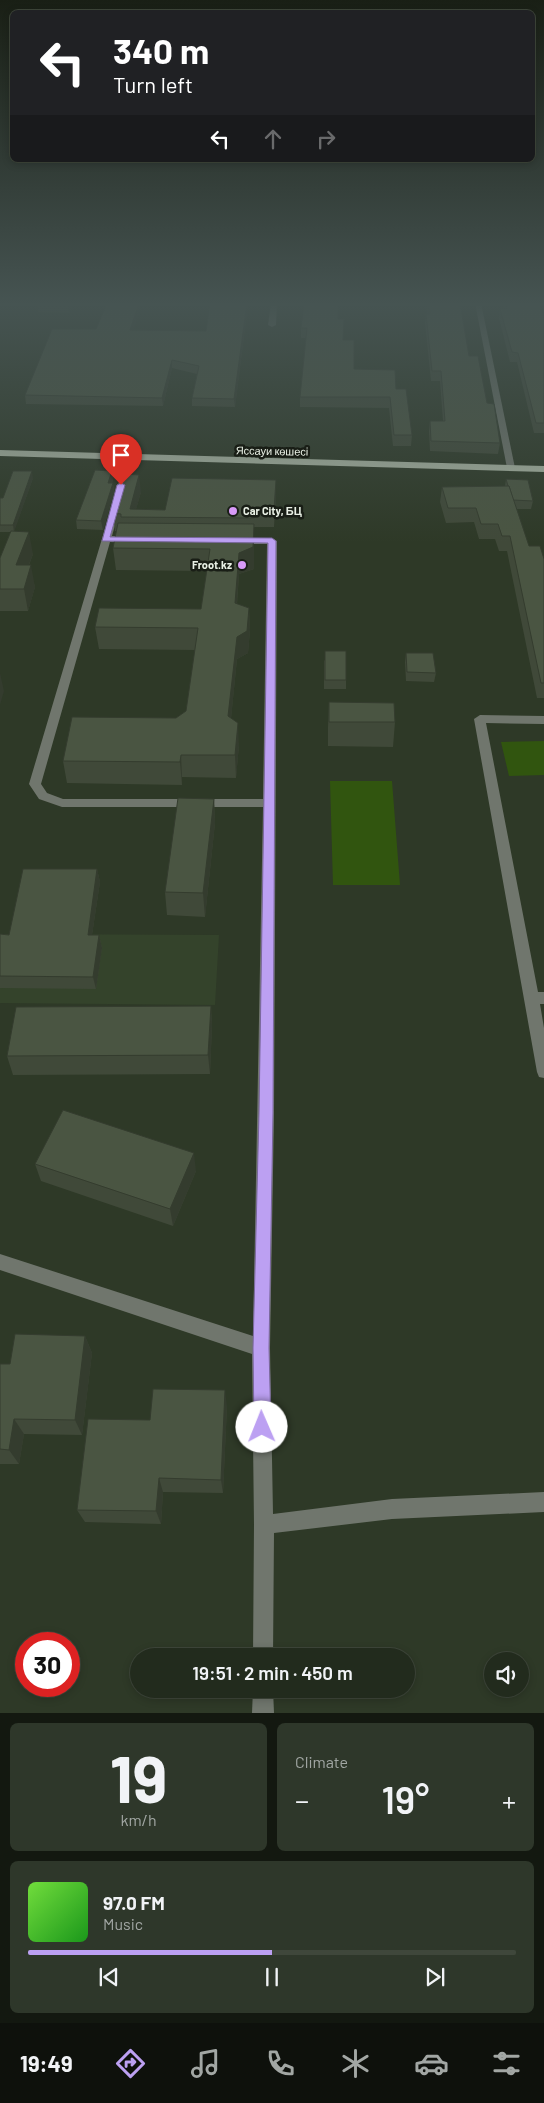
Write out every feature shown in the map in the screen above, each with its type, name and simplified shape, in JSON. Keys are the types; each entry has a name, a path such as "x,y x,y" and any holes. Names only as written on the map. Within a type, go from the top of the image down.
{"main road":[{"name":"Яссауи көшесі","path":"0,453 544,469"}],"street":[{"path":"494,383 512,468"},
{"path":"130,458 35,784 43,796 62,803 269,803"},
{"path":"105,539 140,540"},
{"path":"225,540 272,541 266,1113 261,1348 264,1525 263,1648"},
{"path":"544,720 480,719 538,998 544,1072"},
{"path":"0,1262 261,1348"},
{"path":"264,1525 392,1510 544,1502"},
{"path":"263,1698 263,1713"}],"shaded area":[{"path":"0,934 219,935 215,1005 0,1003"}],"green space":[{"path":"544,741 544,775 509,776 501,742"},
{"path":"330,781 392,781 400,885 333,885"}],"building":[{"path":"30,383 166,383 162,398 25,395"},
{"path":"195,383 236,383 234,399 192,398"},
{"path":"301,383 396,383 396,389 406,389 412,435 394,435 390,397 300,397"},
{"path":"442,383 483,383 487,403 494,404 500,443 431,441 430,421 445,421"},
{"path":"526,383 544,383 544,423 536,423"},
{"path":"95,470 112,471 108,483 113,483 101,521 76,520"},
{"path":"13,471 32,471 13,525 0,525 0,498 3,498"},
{"path":"125,474 139,475 130,509 165,510 172,478 276,480 274,510 254,510 254,518 121,517 121,514 113,513"},
{"path":"506,479 528,480 533,501 513,500"},
{"path":"509,486 529,546 540,546 544,559 544,683 541,683 510,536 502,536 498,524 481,524 476,508 448,508 442,487"},
{"path":"118,523 254,524 253,547 239,553 235,603 249,608 247,631 237,637 228,716 238,723 235,755 181,755 180,762 63,761 72,717 176,718 186,711 198,628 95,627 99,608 201,609 210,549 113,548"},
{"path":"11,531 29,532 16,565 31,565 24,589 0,589 0,558"},
{"path":"325,651 346,651 346,680 325,680"},
{"path":"406,653 433,653 436,673 407,672"},
{"path":"329,702 394,703 395,722 329,722"},
{"path":"178,798 214,799 203,893 165,892"},
{"path":"23,869 97,869 88,935 99,935 93,977 0,976 0,934 9,935"},
{"path":"211,1006 208,1055 7,1056 16,1007"},
{"path":"63,1110 194,1153 170,1209 35,1164"},
{"path":"15,1334 85,1336 75,1420 14,1419 9,1450 0,1449 0,1364 10,1364"},
{"path":"153,1389 225,1390 221,1480 159,1478 156,1511 77,1510 88,1419 150,1420"}],"place":[{"name":"Car City, БЦ","path":"233,511"},
{"name":"Froot.kz","path":"242,565"}],"route":[{"path":"121,485 105,539 272,541 269,661 266,1113 261,1348 262,1427"}]}
